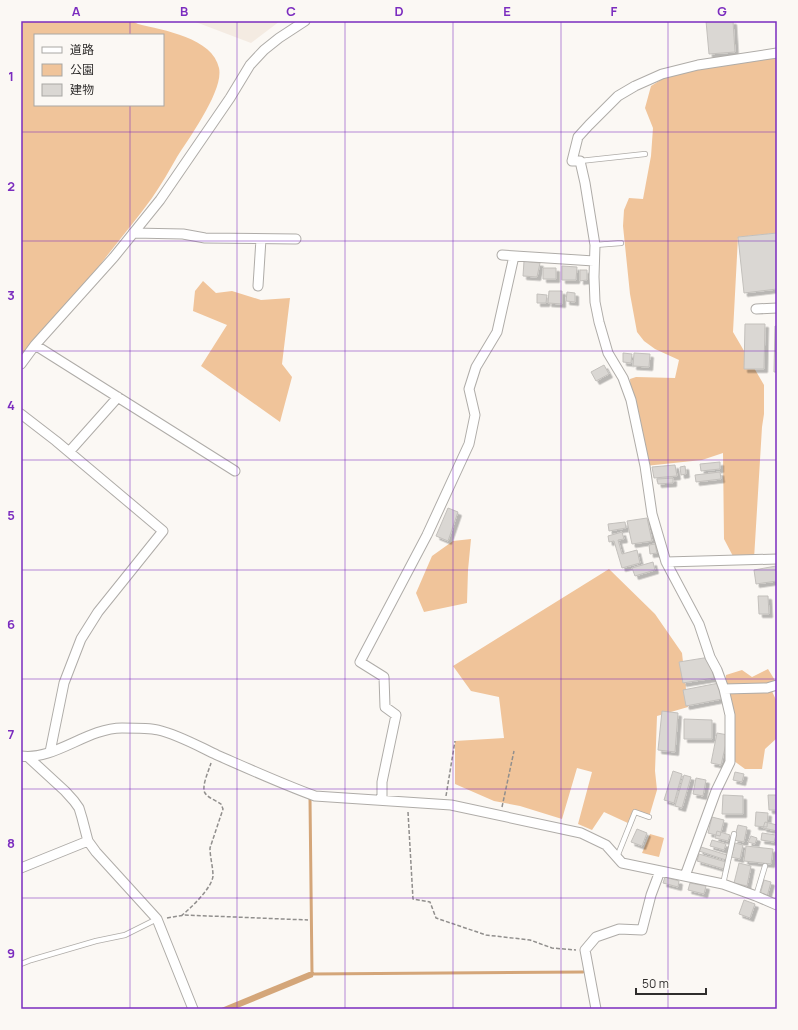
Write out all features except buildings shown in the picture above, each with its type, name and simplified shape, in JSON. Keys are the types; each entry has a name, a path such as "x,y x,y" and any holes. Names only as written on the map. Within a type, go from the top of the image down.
{"street":[{"path":"21,364 35,345 114,257 160,200 230,98 250,66 264,50 305,21"},
{"path":"685,876 716,791 730,762 730,715 724,689 717,670 710,657 699,624 666,562 652,514 645,466 631,400 623,378 608,353 599,322 595,302 595,245 585,184 580,161 572,161 578,137 618,96 635,86 662,74 698,65 777,53"},
{"path":"133,232 183,234 205,238 296,240"},
{"path":"258,286 261,239"},
{"path":"502,255 594,261"},
{"path":"380,800 382,796 382,782 396,716 385,707 384,677 360,662 427,535 469,444 475,415 469,389 476,367 496,332 514,256"},
{"path":"756,309 777,308"},
{"path":"35,345 235,471"},
{"path":"69,452 118,397"},
{"path":"21,414 163,531 98,612 81,639 64,684 50,752"},
{"path":"666,562 777,559"},
{"path":"724,689 767,688 777,686"},
{"path":"25,756 40,756 100,731 121,728 157,730 182,738 215,754 315,796 445,804 582,833 606,845 622,863 723,884 756,896 777,906"},
{"path":"25,756 65,791 74,801 79,808 88,841 96,852 157,919 193,1009"},
{"path":"21,868 88,841"},
{"path":"596,1009 584,950 596,937 618,929 642,930 651,895 660,871"}],"lane":[{"path":"580,161 645,154"},
{"path":"595,245 620,243"},
{"path":"617,857 635,812 649,816"},
{"path":"723,884 734,834"},
{"path":"756,896 765,866"},
{"path":"21,964 96,941 125,934 157,919"}],"path":[{"path":"445,804 455,741"},
{"path":"501,815 514,751"},
{"path":"181,916 197,902 213,878 210,848 223,809 221,804 206,795 204,786 215,754"},
{"path":"408,802 413,899 430,902 436,918 486,935 530,940 552,948 585,951"},
{"path":"157,919 181,916 308,920"}],"shaded area":[{"path":"193,21 280,21 251,43"},
{"path":"309,972 314,972 313,977 235,1009 219,1009"}],"green space":[{"path":"21,21 132,21 186,37 207,49 215,58 219,68 219,77 211,101 162,183 140,214 21,366"},
{"path":"777,53 777,233 738,237 733,332 764,385 764,414 754,559 735,560 724,539 723,453 702,460 645,466 631,400 630,379 636,377 675,378 679,360 655,349 644,341 637,332 630,294 623,226 624,210 629,198 643,199 651,156 653,128 645,108 651,86 675,71"},
{"path":"203,281 216,293 232,291 261,300 290,298 282,364 292,377 280,422 201,366 227,325 193,311 195,291"},
{"path":"471,539 467,603 424,612 416,593 432,556 453,541"},
{"path":"609,569 655,614 682,653 688,707 657,716 655,771 657,790 649,817 635,812 630,824 604,812 592,830 578,824 592,772 577,768 562,819 520,806 494,801 455,784 455,741 504,738 499,697 471,691 453,666"},
{"path":"768,669 776,682 770,687 777,702 777,738 765,749 762,769 745,769 730,758 724,689 726,675 742,670 752,677"},
{"path":"650,834 664,838 659,857 642,853"}],"waterway":[{"path":"310,799 312,974"},
{"path":"310,975 583,972"}]}
